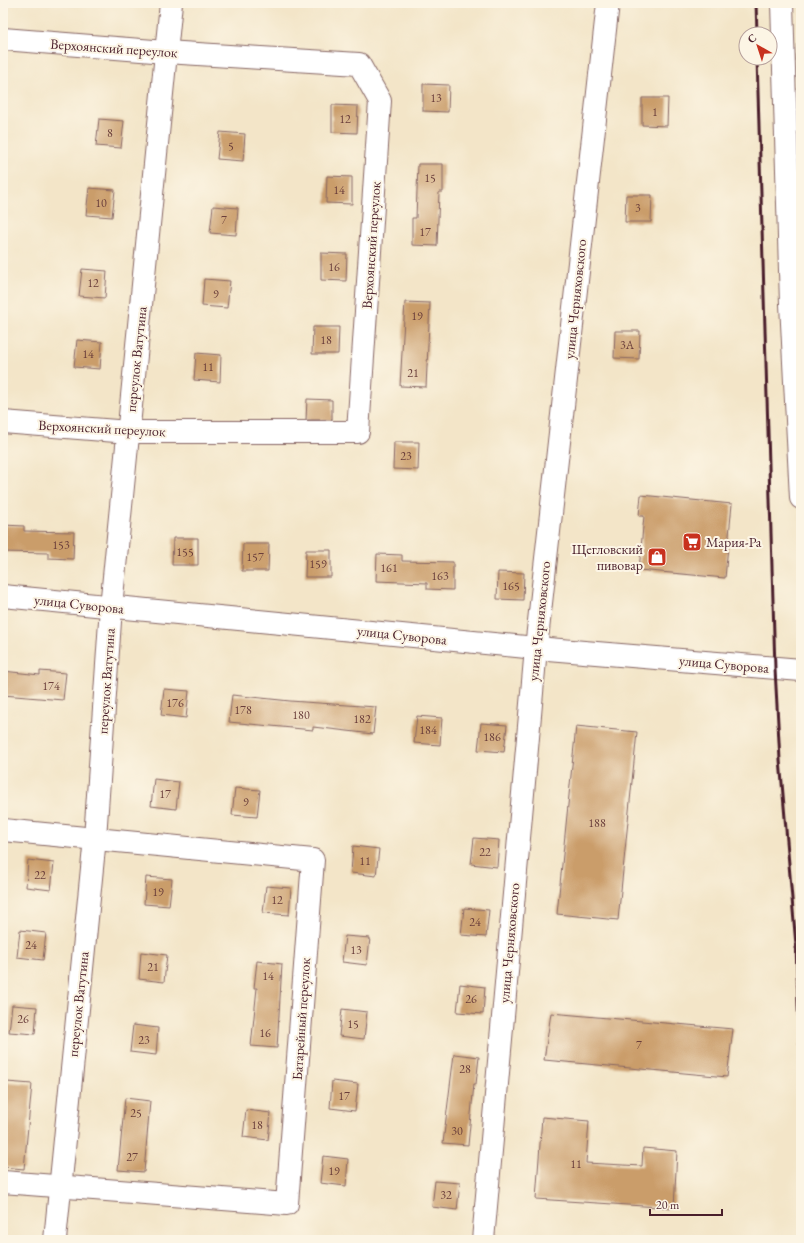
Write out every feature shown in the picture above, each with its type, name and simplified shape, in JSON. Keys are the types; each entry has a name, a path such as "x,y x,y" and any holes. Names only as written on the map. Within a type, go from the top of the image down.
{"street":[{"name":"переулок Ватутина","path":"55,1240 94,838 111,607 171,3"},
{"name":"улица Черняховского","path":"483,1240 536,648 608,3"},
{"path":"782,3 791,304 801,498"},
{"name":"Верхоянский переулок","path":"3,39 166,52 359,64 380,101 358,432 129,432 3,422"},
{"name":"улица Суворова","path":"3,596 536,648 801,670"},
{"name":"Батарейный переулок","path":"3,830 313,860 287,1204 3,1182"}],"building":[{"path":"423,84 449,85 448,112 423,111"},
{"path":"642,98 668,98 667,126 642,125"},
{"path":"332,105 358,106 357,133 332,132"},
{"path":"99,119 124,121 121,148 96,146"},
{"path":"220,132 245,134 243,161 217,159"},
{"path":"418,164 443,164 443,192 439,192 437,246 412,245 412,218 416,218"},
{"path":"327,176 352,177 352,204 326,203"},
{"path":"89,188 115,190 112,217 86,215"},
{"path":"626,195 652,195 651,222 625,222"},
{"path":"213,206 238,208 236,235 210,233"},
{"path":"321,253 347,254 346,281 321,280"},
{"path":"82,269 107,271 105,298 79,296"},
{"path":"204,279 230,281 227,308 202,306"},
{"path":"405,302 430,303 426,387 400,386"},
{"path":"313,327 339,327 338,354 312,354"},
{"path":"615,331 640,331 639,359 614,358"},
{"path":"77,340 102,342 100,369 74,367"},
{"path":"196,353 221,355 220,382 194,380"},
{"path":"307,399 332,400 332,420 306,420"},
{"path":"394,442 419,442 418,470 393,469"},
{"path":"641,495 732,504 725,578 639,570 644,516 639,516"},
{"path":"3,525 24,526 24,531 74,532 73,559 48,558 48,553 3,552"},
{"path":"173,538 198,538 198,565 172,565"},
{"path":"243,544 269,544 268,571 242,571"},
{"path":"306,550 331,550 331,577 305,577"},
{"path":"377,554 402,555 402,561 453,562 453,590 427,589 427,583 376,581"},
{"path":"498,572 524,573 523,600 497,599"},
{"path":"3,671 40,675 40,671 66,673 63,700 3,695"},
{"path":"164,689 189,691 186,718 161,715"},
{"path":"232,695 376,707 373,734 313,727 313,730 229,722"},
{"path":"417,716 442,718 440,745 414,743"},
{"path":"481,723 507,725 504,752 478,750"},
{"path":"576,726 637,732 618,920 557,914"},
{"path":"154,779 179,782 176,809 151,806"},
{"path":"235,788 260,790 257,817 232,815"},
{"path":"474,838 499,840 497,867 471,864"},
{"path":"353,846 379,849 376,876 351,873"},
{"path":"28,860 54,863 51,890 26,887"},
{"path":"146,877 172,879 169,906 144,904"},
{"path":"266,886 291,888 289,915 263,913"},
{"path":"464,908 489,910 486,937 461,935"},
{"path":"20,930 46,933 43,960 17,957"},
{"path":"345,936 370,938 367,965 342,962"},
{"path":"141,952 167,955 164,982 139,979"},
{"path":"257,961 282,964 277,1048 251,1046 257,988 254,988"},
{"path":"460,984 485,987 483,1014 457,1012"},
{"path":"12,1005 37,1007 35,1034 9,1032"},
{"path":"342,1009 367,1012 364,1039 339,1036"},
{"path":"551,1013 733,1029 727,1077 544,1060"},
{"path":"133,1025 158,1028 156,1055 130,1052"},
{"path":"454,1054 479,1057 476,1084 474,1084 468,1145 443,1143"},
{"path":"332,1081 358,1084 355,1111 330,1108"},
{"path":"7,1082 32,1084 24,1169 3,1167 3,1118"},
{"path":"125,1098 150,1101 144,1172 118,1170"},
{"path":"246,1110 271,1113 268,1140 243,1137"},
{"path":"542,1117 589,1121 586,1163 642,1166 643,1148 677,1151 674,1208 536,1199"},
{"path":"323,1156 348,1159 346,1186 320,1183"},
{"path":"435,1181 460,1183 457,1210 432,1207"}],"railway":[{"path":"756,3 757,26"},
{"path":"757,66 775,669 780,760 796,945 801,1090"}],"place":[{"name":"Мария-Ра","path":"692,542"},
{"name":"Щегловский пивовар","path":"657,557"}]}
